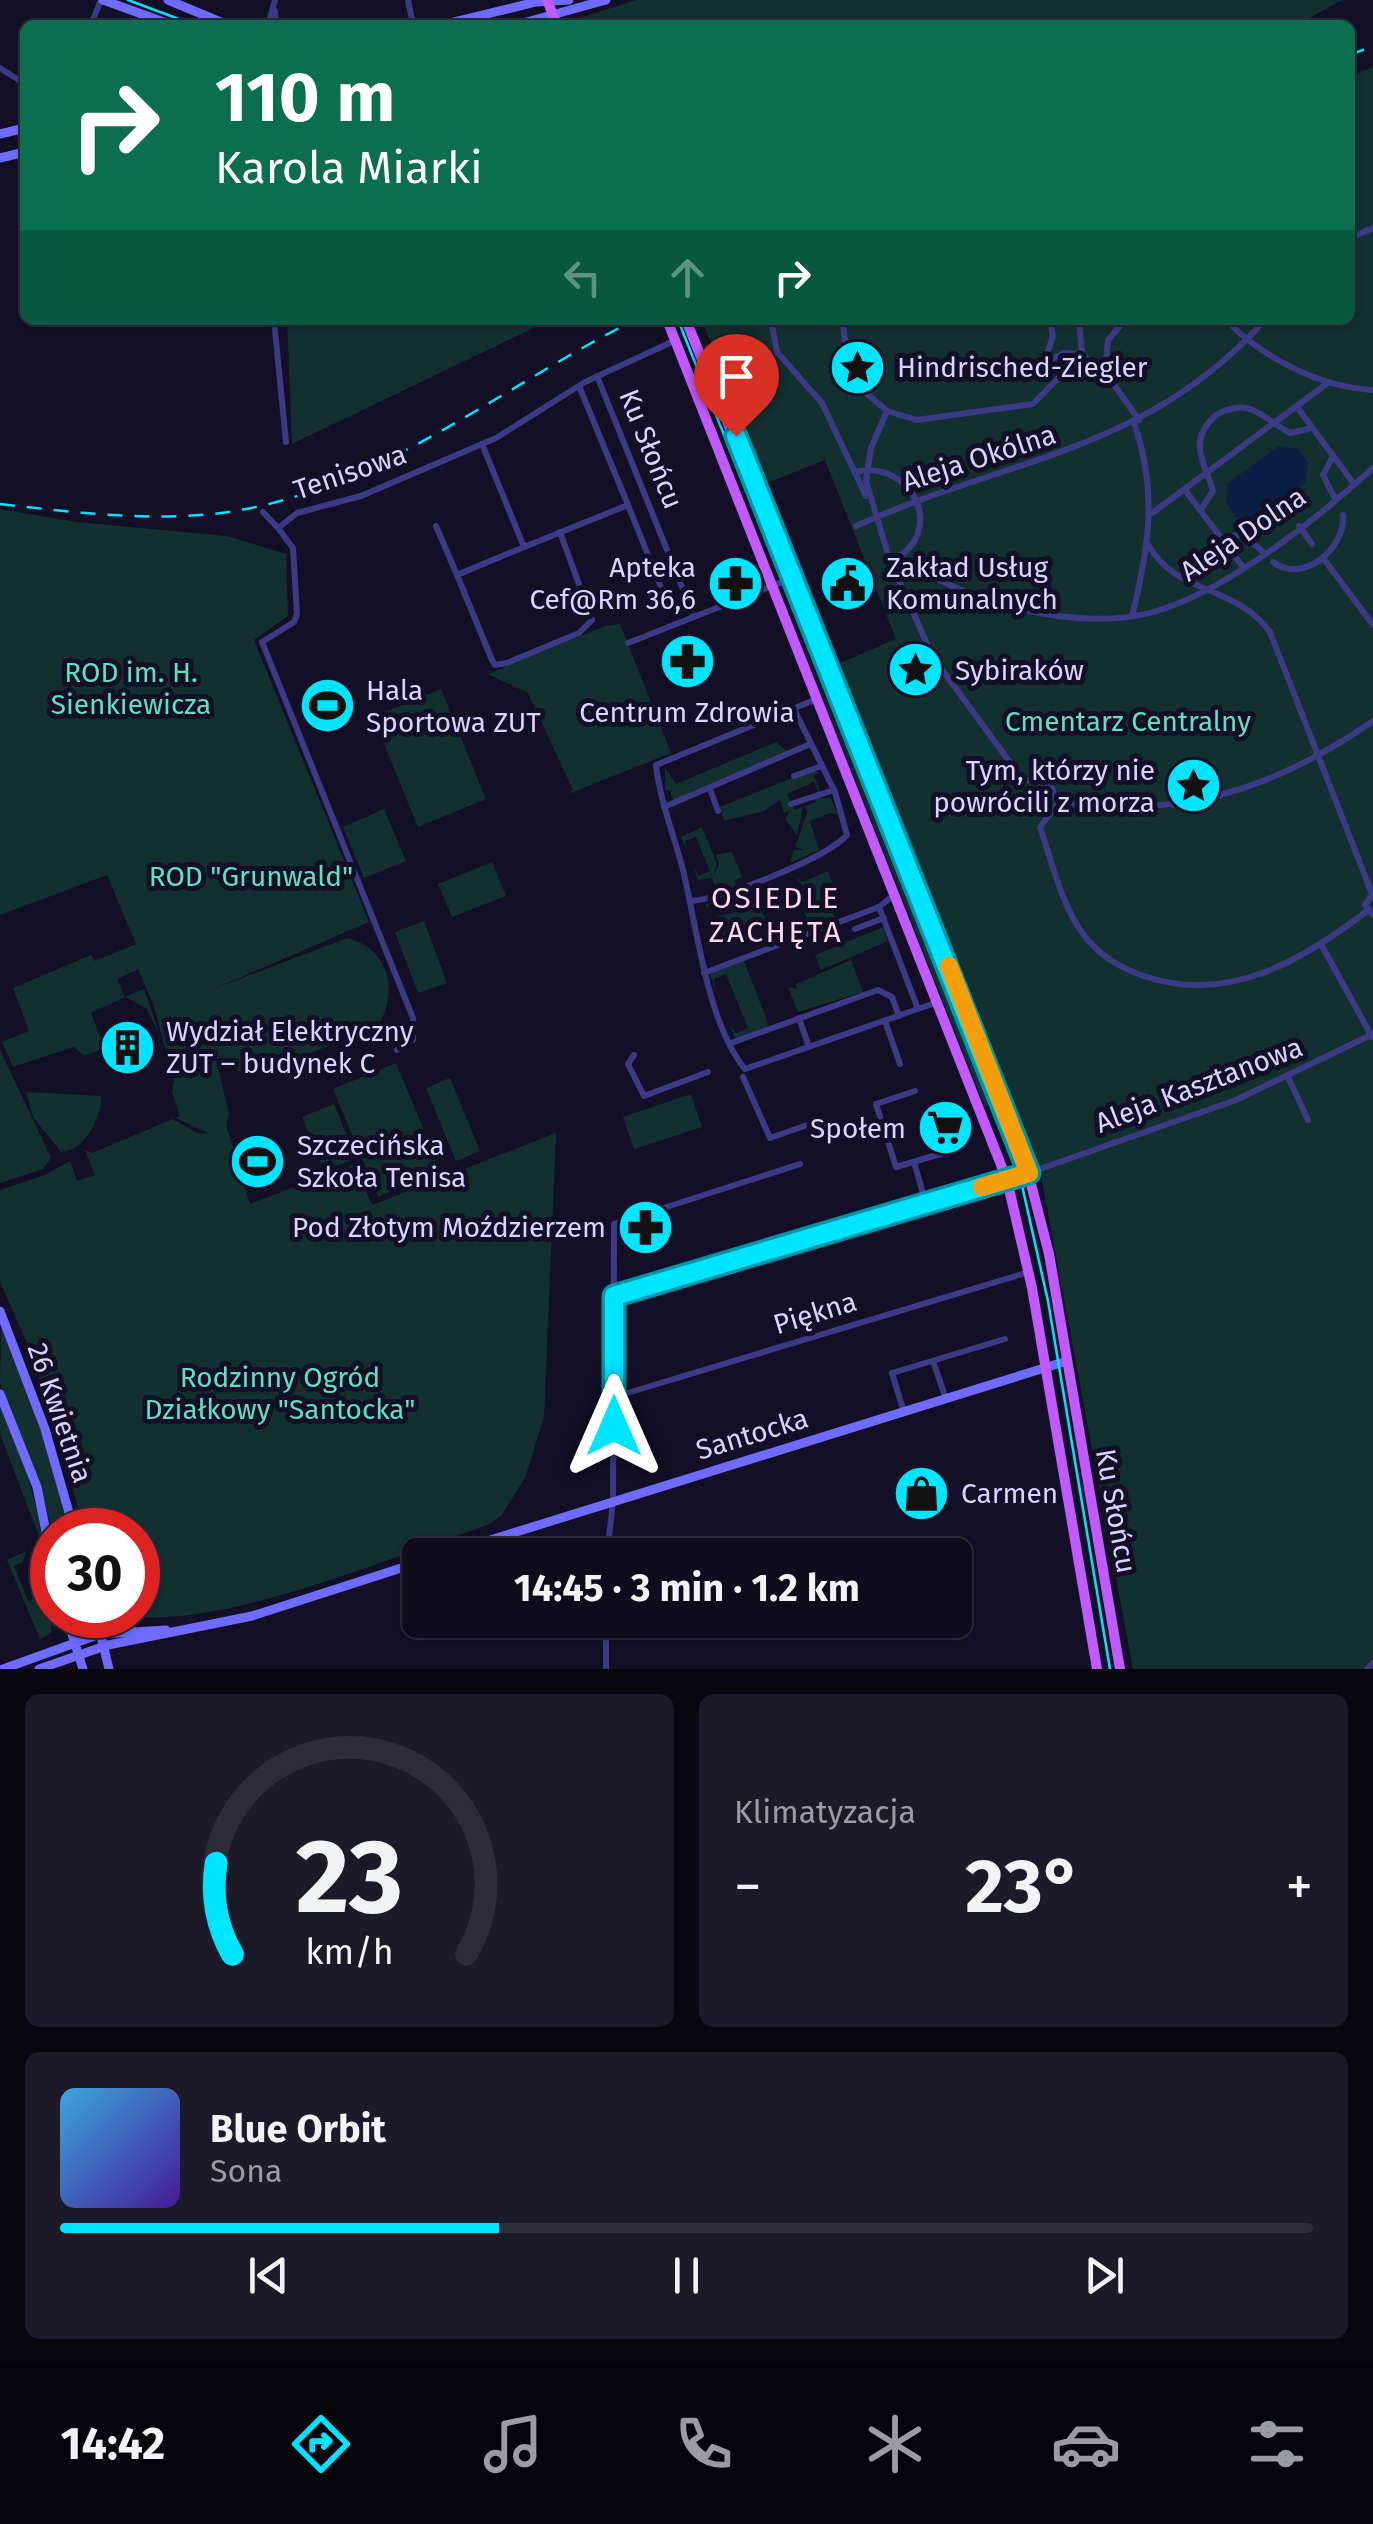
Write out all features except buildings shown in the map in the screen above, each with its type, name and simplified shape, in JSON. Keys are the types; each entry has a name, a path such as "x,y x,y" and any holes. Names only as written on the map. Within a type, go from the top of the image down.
{"main road":[{"name":"Ku Słońcu","path":"669,325 1007,1180 1029,1272 1097,1669"},
{"name":"Ku Słońcu","path":"688,325 1034,1171 1120,1669"}],"street":[{"path":"102,0 158,20"},
{"path":"168,0 216,20"},
{"path":"463,20 547,0 569,0"},
{"path":"558,20 606,0"},
{"path":"274,325 286,442"},
{"path":"772,325 777,352 822,403 870,506 874,517 856,526"},
{"path":"843,325 852,378 869,399 888,411 934,421 964,412 1030,405 1042,398 1082,354 1080,325"},
{"path":"1051,325 1054,336 1044,363 1064,352 1082,354 1106,374 1136,422 1146,461 1152,514 1149,546 1132,616"},
{"path":"1106,374 1108,340 1121,325"},
{"path":"1231,325 1246,340 1329,382 1369,390 1372,400"},
{"name":"Aleja Okólna","path":"1260,325 1195,385 1136,422 1073,450 874,517 932,657 1022,778 1050,784 1058,802 1114,808 1172,805 1220,796 1268,782 1320,756 1373,721"},
{"name":"Ku Słońcu","path":"674,342 597,376 694,617"},
{"name":"Tenisowa","path":"397,1050 414,1040 413,1018 262,642 294,622 297,614 293,548 278,528 297,512 360,496 482,444 597,376"},
{"path":"1152,514 1329,382"},
{"path":"578,386 664,595 650,600"},
{"path":"1296,406 1354,484"},
{"path":"1200,511 1212,494 1199,442 1216,415 1248,407 1294,434 1312,428"},
{"path":"870,506 866,469 874,438 888,411"},
{"path":"482,444 524,548"},
{"path":"1333,456 1323,476 1334,502"},
{"name":"Aleja Dolna","path":"901,556 961,590 1015,607 1078,616 1132,616 1166,608 1268,556 1299,526 1373,468"},
{"path":"855,472 866,469 898,477 917,500 920,532 901,556 890,561"},
{"path":"1185,490 1243,567"},
{"path":"457,575 628,504"},
{"path":"263,512 278,528"},
{"path":"1222,539 1243,534 1280,568 1298,568 1323,558 1340,536 1343,515"},
{"path":"436,526 492,660 498,665 578,633 592,620 560,532"},
{"path":"1299,526 1312,544"},
{"path":"1058,802 1040,827 1064,897 1086,938 1125,969 1168,983 1227,984 1277,968 1370,913 1366,901 1372,894 1270,632 1246,606 1170,573 1149,546"},
{"path":"1323,558 1373,625"},
{"path":"628,643 792,578"},
{"path":"810,1124 770,1138 704,973 656,766 817,700"},
{"path":"690,901 722,896 838,844 848,829 834,790 794,709"},
{"path":"664,806 808,744"},
{"path":"794,776 822,766"},
{"path":"1172,805 1173,786 1191,773 1210,777 1220,796"},
{"path":"710,789 717,808 726,804"},
{"path":"791,804 834,790"},
{"path":"840,806 857,800"},
{"path":"704,973 879,907 896,894"},
{"path":"879,907 918,1009"},
{"path":"855,930 884,918"},
{"path":"1321,944 1372,1036"},
{"path":"731,1043 878,990 892,997 899,1016"},
{"path":"744,1073 939,1001"},
{"path":"799,1018 809,1046"},
{"path":"885,1021 900,1064"},
{"name":"Aleja Kasztanowa","path":"1034,1171 1236,1100 1372,1036"},
{"path":"634,1054 628,1064 644,1096 708,1072"},
{"path":"1288,1077 1308,1120"},
{"path":"915,1091 876,1104 896,1168 950,1151"},
{"path":"914,1162 926,1204"},
{"path":"609,1538 613,1500 616,1222 800,1164"},
{"path":"614,1296 1034,1171"},
{"name":"Piękna","path":"614,1398 1029,1272"},
{"name":"26 Kwietnia","path":"0,1311 40,1413 68,1508"},
{"path":"904,1410 892,1372 1005,1339"},
{"path":"933,1361 945,1396"},
{"path":"1045,1366 1067,1361"},
{"name":"Santocka","path":"495,1538 1045,1366"},
{"name":"26 Kwietnia","path":"0,1394 37,1487 41,1508"},
{"path":"39,1669 103,1646 242,1618 402,1568"},
{"path":"160,1631 184,1630"},
{"path":"3,1669 83,1638"},
{"path":"101,1638 109,1669"},
{"path":"606,1638 606,1669"},
{"path":"74,1640 83,1669"},
{"path":"1366,1669 1373,1663"}],"green space":[{"path":"636,0 1342,0 1306,20 576,19"},
{"name":"Cmentarz Centralny","path":"1373,67 1373,1669 1133,1669 1040,1170 840,663 896,639 825,460 767,483 704,325 1355,325 1355,74"},
{"path":"287,325 540,325 292,444"},
{"path":"0,509 76,522 227,536 286,554 288,616 254,640 369,922 216,988 347,938 373,951 381,961 388,999 378,1026 250,1077 216,1059 229,1114 226,1125 250,1204 354,1164 372,1205 556,1133 544,1417 525,1478 501,1516 488,1525 451,1538 402,1538 402,1555 303,1589 204,1613 160,1617 160,1508 78,1508 32,1354 0,1282 0,1190 45,1175 70,1161 77,1181 95,1175 85,1150 92,1153 173,1119 199,1134 208,1133 176,1118 180,1116 172,1092 174,1081 154,1006 138,969 117,979 125,997 91,1013 105,1048 84,1056 74,1047 13,1067 2,1042 29,1031 13,988 91,955 95,961 136,944 107,875 0,915"},
{"path":"780,587 989,1105 985,1107"},
{"path":"620,624 671,753 568,794 573,790 528,693 488,674 605,626"},
{"path":"441,689 486,799 418,827 373,717"},
{"path":"776,742 788,752 673,800 670,790 665,791 665,768 676,784"},
{"path":"807,772 821,772 814,775 821,794 814,795 818,791 814,782 787,794 794,810 803,807 797,835 785,819 790,811 784,813 780,800 764,811 724,821 720,807"},
{"path":"815,798 831,798 838,815 831,813 810,821 819,850 790,863 794,850 806,850 795,847 807,813 805,806 816,802"},
{"path":"384,809 406,861 364,878 343,827"},
{"path":"702,827 717,864 713,876 719,865 716,855 732,852 742,877 735,880 737,888 718,895 712,878 698,880 694,868 699,876 710,871 696,837 685,841 687,851 681,837"},
{"path":"492,862 506,896 452,917 438,884"},
{"path":"828,871 833,885 820,892 836,919 796,929 792,919 796,924 807,919 795,890 784,894 785,901 781,892 796,887 806,898 811,897 796,877 803,882"},
{"path":"759,906 768,925 762,923 723,938 712,918"},
{"path":"424,921 447,983 418,993 395,932"},
{"path":"883,927 888,941 821,970 815,955"},
{"path":"851,960 863,992 798,1012 788,987 797,989 796,984"},
{"path":"744,961 768,1023 767,1027 735,1039 730,1025 736,1033 748,1028 726,974 714,979 715,988 710,974"},
{"path":"144,989 159,1032 146,1008 125,997"},
{"path":"0,1050 51,1158 43,1169 0,1183"},
{"path":"396,1063 441,1171 378,1197 333,1089"},
{"path":"450,1078 480,1151 456,1161 426,1088"},
{"path":"26,1092 101,1096 101,1104 84,1139 61,1152 33,1117"},
{"path":"691,1094 702,1127 634,1149 623,1117"},
{"path":"334,1104 356,1158 324,1171 302,1117"},
{"path":"1,1324 44,1438 63,1508 46,1508 38,1477 0,1383"},
{"path":"0,1405 25,1466 36,1508 30,1508 30,1512 0,1434"},
{"path":"26,1551 23,1562 14,1566 30,1615 7,1560"}],"water":[{"path":"1279,446 1298,449 1308,463 1305,483 1255,520 1236,517 1226,503 1228,483"}],"tram line":[{"path":"128,0 182,20"},
{"path":"680,325 1019,1172 1048,1301 1110,1669"}],"railway":[{"path":"1355,53 1373,46"},
{"path":"0,504 166,517 221,513 278,502 385,461 626,325"},
{"path":"914,670 923,671"}],"slow traffic":[{"path":"949,966 1029,1173 982,1187"}],"place":[{"name":"Hindrisched-Ziegler","path":"858,367"},
{"name":"Apteka Cef@Rm 36,6","path":"735,583"},
{"name":"Zakład Usług Komunalnych","path":"847,583"},
{"name":"Centrum Zdrowia","path":"687,661"},
{"name":"Sybiraków","path":"916,670"},
{"name":"Hala Sportowa ZUT","path":"327,706"},
{"name":"Tym, którzy nie powrócili z morza","path":"1194,786"},
{"name":"Wydział Elektryczny ZUT – budynek C","path":"127,1047"},
{"name":"Społem","path":"945,1128"},
{"name":"Szczecińska Szkoła Tenisa","path":"258,1161"},
{"name":"Pod Złotym Moździerzem","path":"645,1227"},
{"name":"Carmen","path":"922,1493"}],"district":[{"name":"OSIEDLE ZACHĘTA","path":"776,915"}],"route":[{"path":"614,1426 614,1296 1029,1173 1007,1109 736,436"}],"park label":[{"name":"ROD im. H. Sienkiewicza","path":"131,688"},
{"name":"ROD \"Grunwald\"","path":"251,876"},
{"name":"Rodzinny Ogród Działkowy \"Santocka\"","path":"280,1393"}]}
